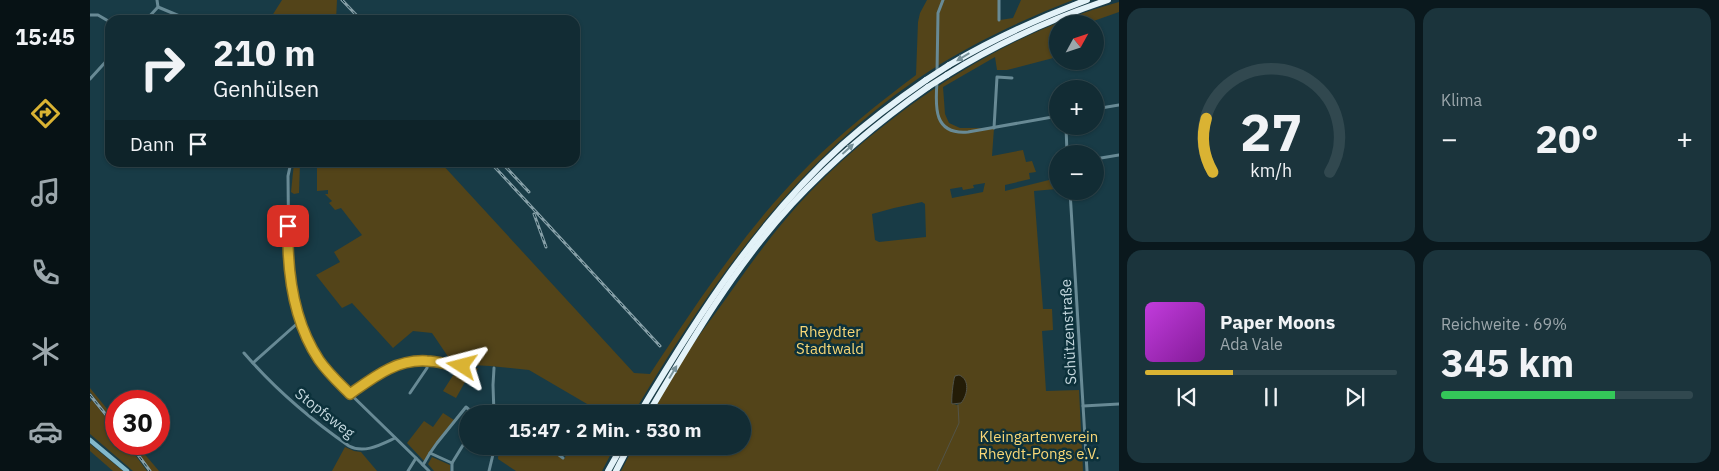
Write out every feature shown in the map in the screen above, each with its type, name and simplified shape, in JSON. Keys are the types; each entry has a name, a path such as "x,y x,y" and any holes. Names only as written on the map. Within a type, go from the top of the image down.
{"highway":[{"path":"654,405 720,298 753,252 791,205 831,164 949,65 1012,31 1044,16 1087,0"},
{"path":"646,405 703,311 766,224 842,145 894,102 947,75 976,56 1053,20 1108,0"},
{"path":"608,471 617,455"},
{"path":"616,471 625,455"}],"main road":[{"path":"90,440 127,471"}],"street":[{"path":"151,15 158,7 158,0"},
{"path":"943,0 938,13 936,88 939,119 947,129 959,133 1049,118"},
{"path":"999,0 999,20"},
{"path":"158,7 177,15"},
{"path":"90,15 98,15 105,19"},
{"path":"90,79 105,63"},
{"path":"994,128 997,77 1012,78"},
{"path":"1104,108 1119,105"},
{"path":"1104,157 1118,154"},
{"path":"290,167 288,176 288,261 300,321 309,343 320,362 429,471"},
{"name":"Schützenstraße","path":"1071,200 1087,471"},
{"path":"252,363 300,321"},
{"name":"Stopfsweg","path":"244,354 300,410 352,448 360,450 371,448 394,438"},
{"path":"350,394 384,370 408,362 428,361 462,366"},
{"path":"410,392 427,368 428,361"},
{"path":"494,368 494,405"},
{"path":"1083,406 1119,404"},
{"path":"423,465 437,443 459,416"},
{"path":"452,471 452,463 459,452"},
{"path":"430,454 452,463"},
{"path":"489,471 493,455"},
{"path":"560,455 564,458"},
{"path":"408,471 416,458"}],"green space":[{"path":"282,0 337,0 336,15 273,15"},
{"path":"927,0 999,0 1000,20 1013,18 1021,0 1073,0 1000,32 931,70 883,104 839,142 799,182 762,224 727,269 694,316 638,405 589,405 529,370 453,364 432,333 413,331 393,348 352,303 342,308 316,275 340,262 334,252 362,235 341,208 335,210 329,203 332,201 325,194 328,194 328,190 317,191 317,167 445,167 634,373 650,374 724,265 786,189 834,141 916,75 920,13"},
{"name":"Rheydter Stadtwald","path":"1119,2 1119,12 1104,17 1104,15 1079,15"},
{"name":"Rheydter Stadtwald","path":"1049,27 1049,59 1007,70 997,70 995,57 943,87 945,114 949,123 960,128 994,128 992,156 1023,150 1026,162 1032,161 1036,172 1029,173 1030,179 1005,185 1005,191 1049,180 1049,190 1034,191 1043,309 1052,309 1053,330 1042,331 1046,391 1079,390 1083,471 621,471 629,455 751,455 751,405 657,405 686,355 741,277 789,215 842,161 877,131 952,77","holes":["985,183 983,192 952,198 950,189 962,187 963,190 974,188 973,185","922,202 925,204 926,237 879,242 875,240 872,214","953,380 961,403 957,405 951,403 954,390"]},
{"path":"294,167 300,167 299,193 294,194 291,192"},
{"path":"478,368 470,384 465,382 456,398 443,391 457,369"},
{"path":"90,388 105,406 105,411 90,392"},
{"path":"92,400 105,416 105,447 90,434 90,402"},
{"path":"443,413 454,420 424,461 407,443 424,421 433,427"},
{"path":"90,444 123,471 113,471 90,451"},
{"path":"345,447 361,452 377,471 332,471"},
{"path":"114,455 135,455 147,471 133,471"},
{"path":"139,455 145,455 159,471 151,471"},
{"path":"498,455 559,455 564,459 566,455 610,455 602,471 516,471 498,459"},
{"path":"432,457 450,465 450,471 434,471 428,464"}],"shaded area":[{"path":"959,375 965,380 967,388 961,403 952,404 954,378"}],"waterway":[{"path":"937,471 959,423 958,405"}],"railway":[{"path":"342,0 356,15"},
{"path":"495,167 660,346"},
{"path":"506,167 529,192"},
{"path":"534,214 546,247"},
{"path":"90,395 105,413"},
{"path":"138,455 150,471"}],"route":[{"path":"288,226 289,272 300,321 309,343 320,362 350,394 384,370 408,362 428,361 462,366"}],"park label":[{"name":"Kleingartenverein Rheydt-Pongs e.V.","path":"1039,444"}]}
